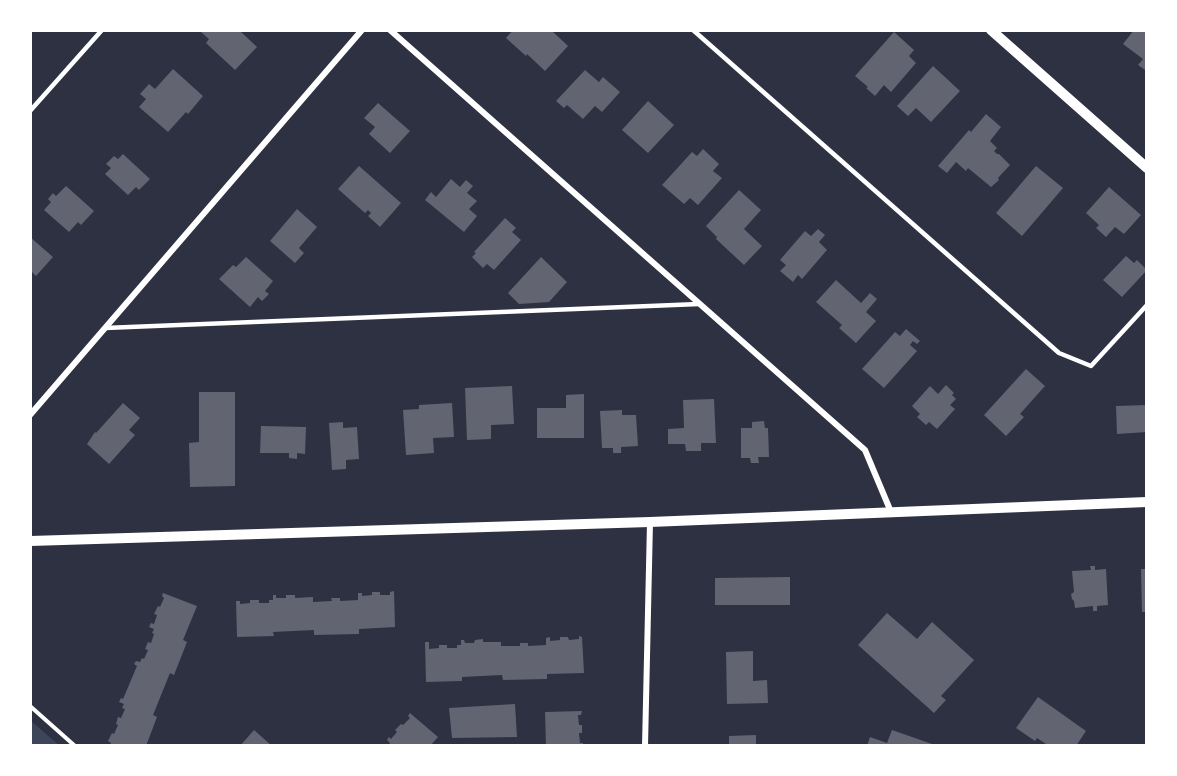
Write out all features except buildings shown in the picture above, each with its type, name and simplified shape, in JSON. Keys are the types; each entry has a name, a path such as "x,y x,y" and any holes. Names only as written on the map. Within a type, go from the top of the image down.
{"street":[{"path":"30,415 362,30"},
{"path":"390,30 865,450 891,513"},
{"path":"991,30 1147,168"},
{"path":"32,539 650,522 1147,502"},
{"path":"645,746 650,522"}],"lane":[{"path":"30,111 102,30"},
{"path":"693,30 1059,353 1091,366 1147,305"},
{"path":"105,328 700,304"}],"path":[{"path":"30,706 75,746"}],"shaded area":[{"path":"30,720 60,746 30,746"}]}
